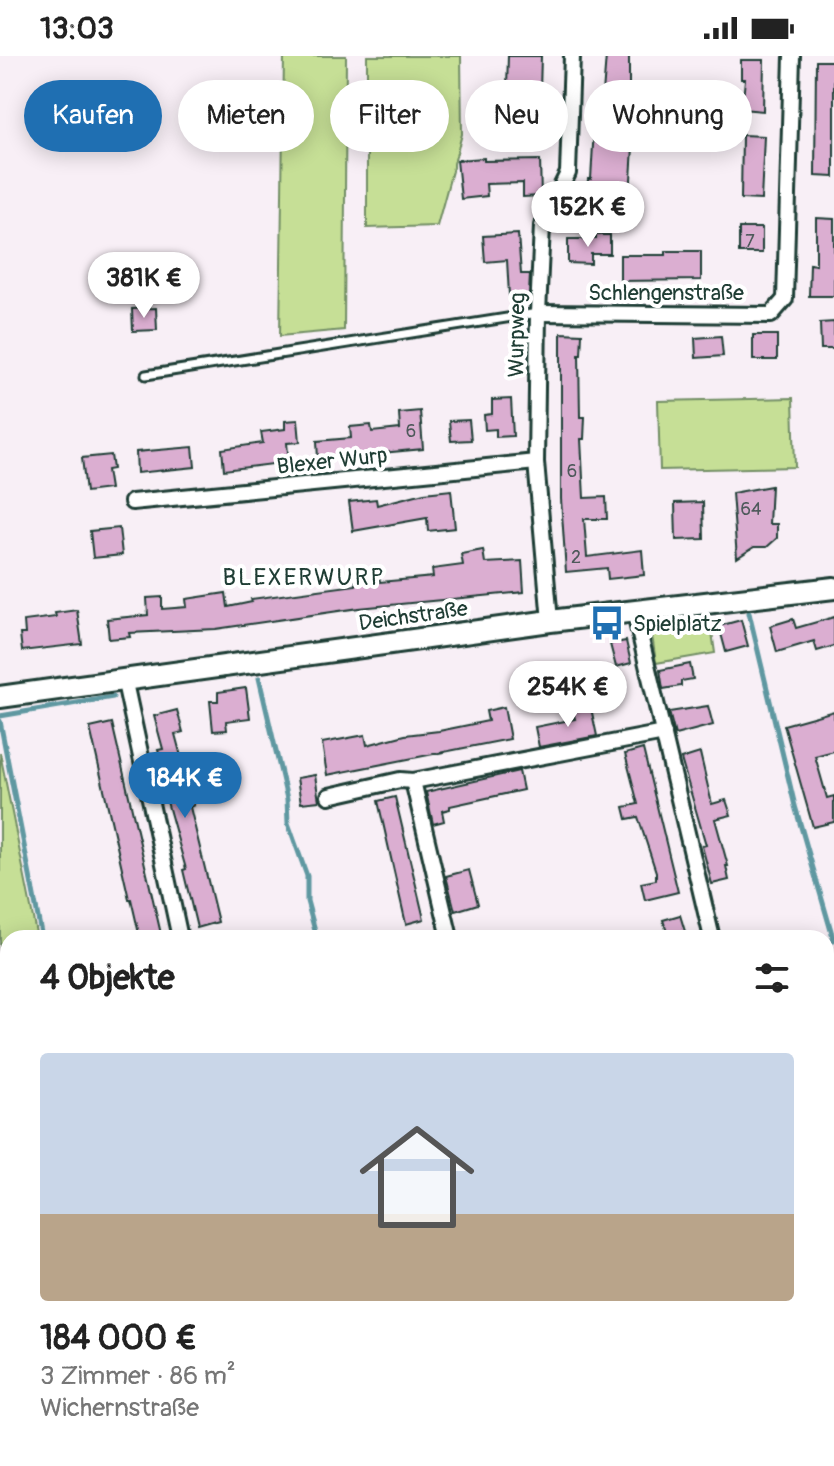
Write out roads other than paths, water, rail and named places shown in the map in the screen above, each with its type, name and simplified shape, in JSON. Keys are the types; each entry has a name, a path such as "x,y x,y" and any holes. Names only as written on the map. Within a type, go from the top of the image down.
{"street":[{"name":"Wurpweg","path":"550,621 536,462 538,313 542,226 568,173 572,56"},
{"name":"Schlengenstraße","path":"538,313 771,315 785,299 792,56"},
{"name":"Blexer Wurp","path":"132,502 536,462"},
{"name":"Deichstraße","path":"0,697 634,610 834,588"},
{"path":"634,610 710,930"},
{"path":"124,678 178,930"},
{"path":"329,796 400,780 413,781 664,733"},
{"path":"413,781 448,930"}],"lane":[{"path":"146,375 538,313"}],"waterway":[{"path":"749,613 795,806 831,930"},
{"path":"259,678 287,799 288,823 307,876 307,901 315,930"},
{"path":"0,716 113,697"},
{"path":"0,721 40,930"}],"place":[{"name":"Spielplatz","path":"607,623"}],"district":[{"name":"BLEXERWURP","path":"304,577"}]}
